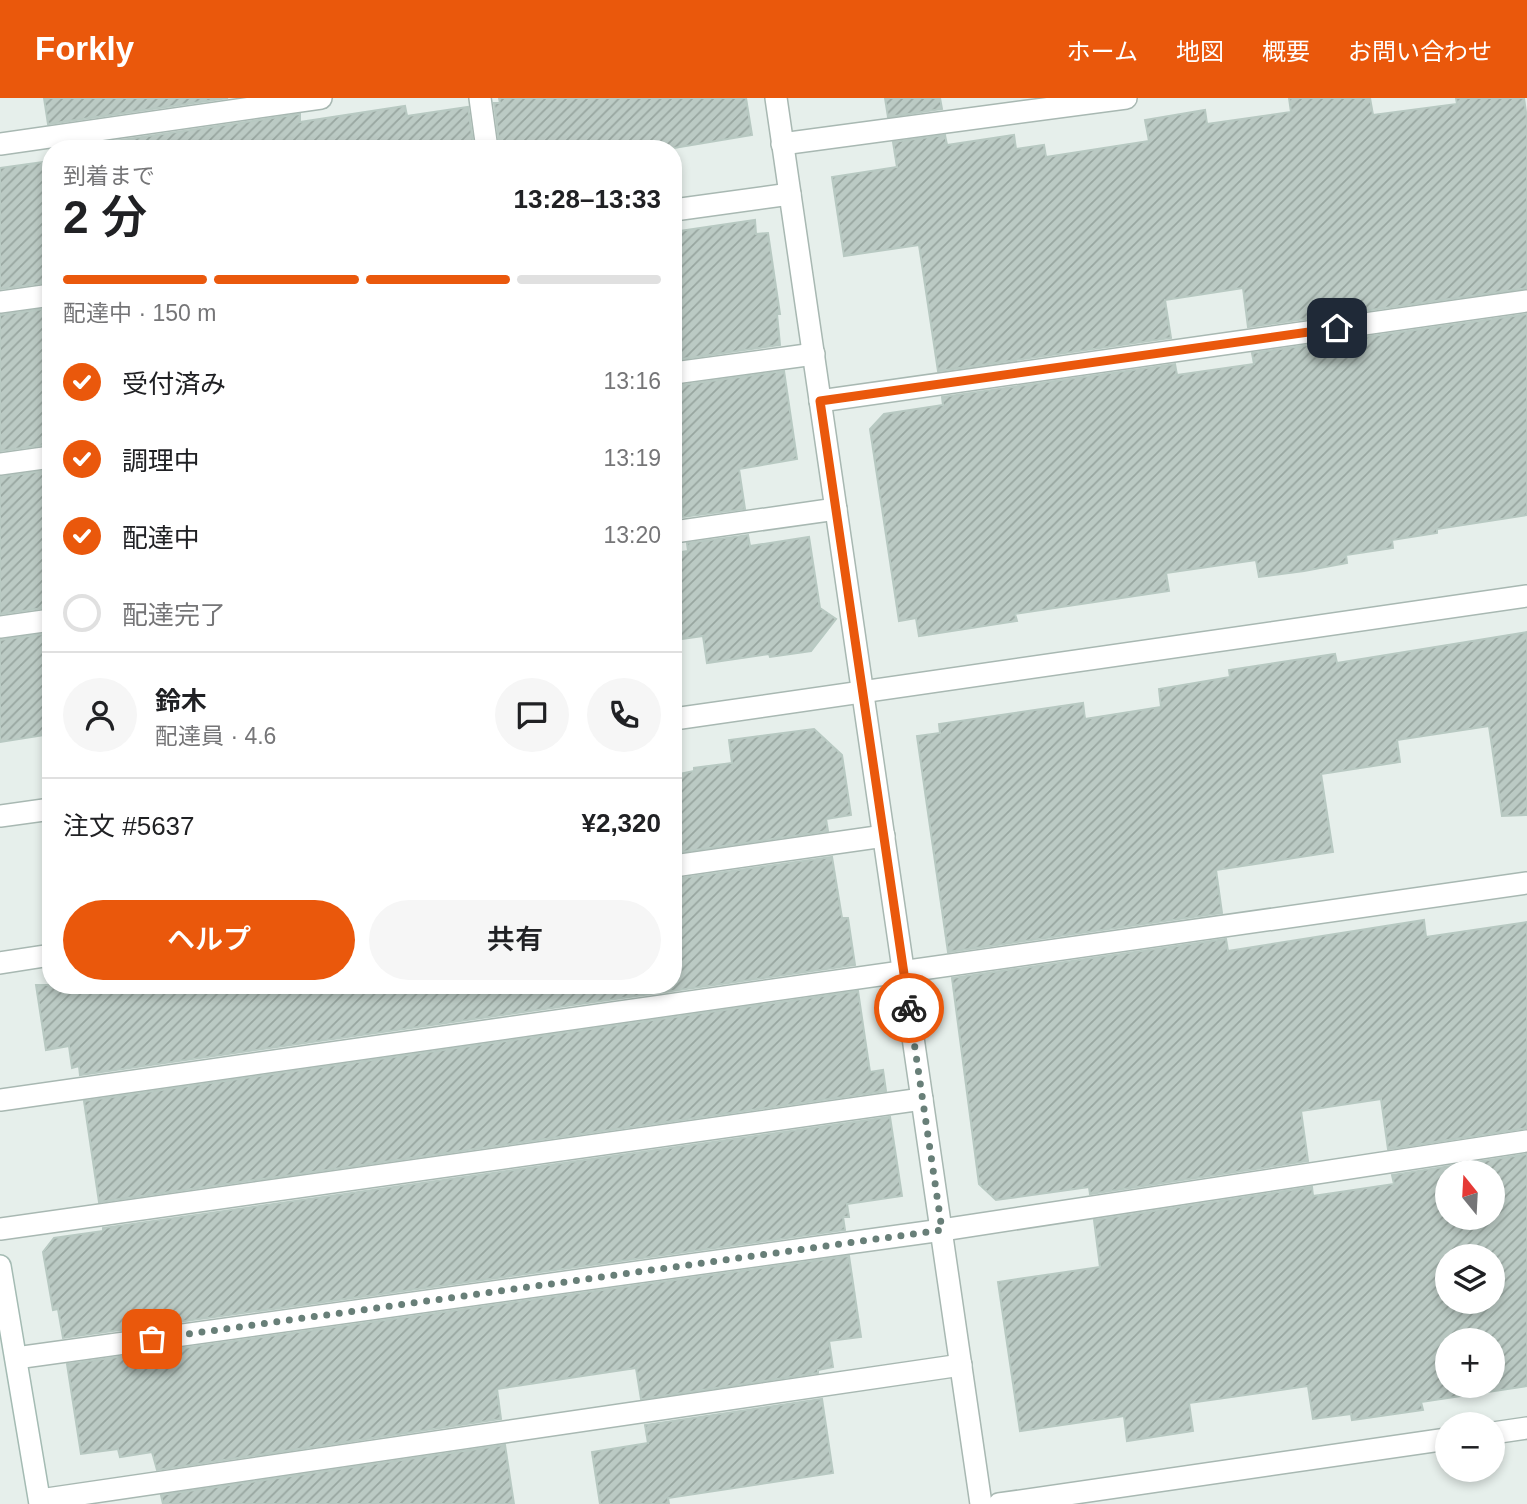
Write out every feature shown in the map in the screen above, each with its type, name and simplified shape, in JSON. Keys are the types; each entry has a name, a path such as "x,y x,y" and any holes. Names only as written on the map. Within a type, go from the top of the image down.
{"street":[{"path":"0,144 321,98"},
{"path":"480,98 486,140"},
{"path":"776,98 981,1504"},
{"path":"782,144 1126,98"},
{"path":"682,209 790,194"},
{"path":"0,302 42,296"},
{"path":"820,401 1527,301"},
{"path":"682,372 814,354"},
{"path":"0,464 42,458"},
{"path":"682,531 836,509"},
{"path":"682,718 1527,596"},
{"path":"0,627 42,621"},
{"path":"0,816 42,810"},
{"path":"682,865 884,836"},
{"path":"0,1100 1527,883"},
{"path":"0,963 42,957"},
{"path":"0,1229 922,1099"},
{"path":"16,1358 942,1230 1527,1141"},
{"path":"0,1266 40,1502 961,1365"},
{"path":"1505,1431 1527,1428"},
{"path":"999,1504 1435,1441"}],"building":[{"path":"44,98 228,98 48,124"},
{"path":"499,98 746,98 752,135 682,147 682,140 499,140 494,103 500,103"},
{"path":"885,98 940,98 942,109 888,117"},
{"path":"1289,98 1370,98 1373,115 1457,104 1456,98 1524,98 1527,119 1527,288 1248,327 1243,288 1165,300 1171,338 938,371 919,245 844,256 832,177 897,167 893,142 945,135 947,145 1014,135 1016,149 1044,145 1046,157 1149,141 1145,120 1205,110 1207,124 1291,112"},
{"path":"405,106 407,116 468,107 473,140 121,140 300,114 300,122"},
{"path":"42,162 42,283 0,289 0,168"},
{"path":"755,220 756,234 768,233 780,314 777,314 780,345 682,359 682,231"},
{"path":"42,309 42,445 0,451 0,315"},
{"path":"1527,314 1527,515 1437,529 1437,533 1392,540 1393,548 1346,555 1347,563 1304,571 1259,577 1256,560 1166,573 1169,591 1015,614 1017,621 919,636 916,618 899,621 870,429 884,414 943,405 942,397 1175,364 1177,375 1254,364 1252,353"},
{"path":"784,371 797,459 739,469 745,509 683,517 682,385"},
{"path":"42,471 42,608 0,614 0,477"},
{"path":"748,535 750,546 809,537 820,608 836,619 811,651 707,663 703,636 682,639 682,552 688,551 687,543"},
{"path":"1527,632 1527,815 1502,816 1489,726 1397,740 1400,762 1321,774 1333,852 1216,870 1222,913 948,952 917,736 940,733 939,724 1083,703 1085,719 1161,707 1159,689 1230,677 1229,670 1335,654 1337,663"},
{"path":"42,634 42,735 0,742 0,640"},
{"path":"814,729 842,755 851,815 826,819 828,831 682,852 682,773 694,771 694,768 732,763 729,740"},
{"path":"832,857 842,918 848,918 855,965 682,990 682,878"},
{"path":"1424,920 1426,937 1527,922 1527,1128 1388,1149 1381,1099 1301,1111 1308,1161 1090,1194 1089,1187 996,1200 979,1184 952,978 1226,939 1228,951"},
{"path":"36,985 42,985 42,994 651,994 80,1075 79,1066 72,1068 69,1046 46,1050"},
{"path":"858,991 870,1072 883,1070 886,1091 99,1202 84,1101"},
{"path":"890,1117 902,1196 847,1204 849,1217 843,1217 845,1230 63,1338 58,1309 53,1310 43,1252 54,1238 103,1231 103,1228"},
{"path":"1527,1154 1527,1386 1505,1389 1505,1328 1435,1328 1435,1398 1448,1398 1421,1402 1423,1410 1352,1420 1351,1414 1313,1419 1308,1386 1189,1403 1193,1431 1127,1441 1124,1416 1020,1431 998,1282 1100,1267 1094,1220 1312,1187 1313,1196 1394,1184 1392,1175 1435,1168 1435,1230 1505,1230 1505,1160 1488,1160"},
{"path":"849,1256 861,1337 829,1341 833,1367 818,1370 818,1373 641,1399 636,1368 497,1389 501,1419 157,1470 152,1452 120,1457 118,1449 81,1454 67,1364"},
{"path":"822,1399 833,1473 668,1498 669,1504 600,1504 592,1452 648,1443 645,1425"},
{"path":"505,1445 514,1504 163,1504 161,1495"}],"way so far":[{"path":"152,1339 942,1230 909,1008"}],"route":[{"path":"909,1008 820,401 1337,328"}]}
